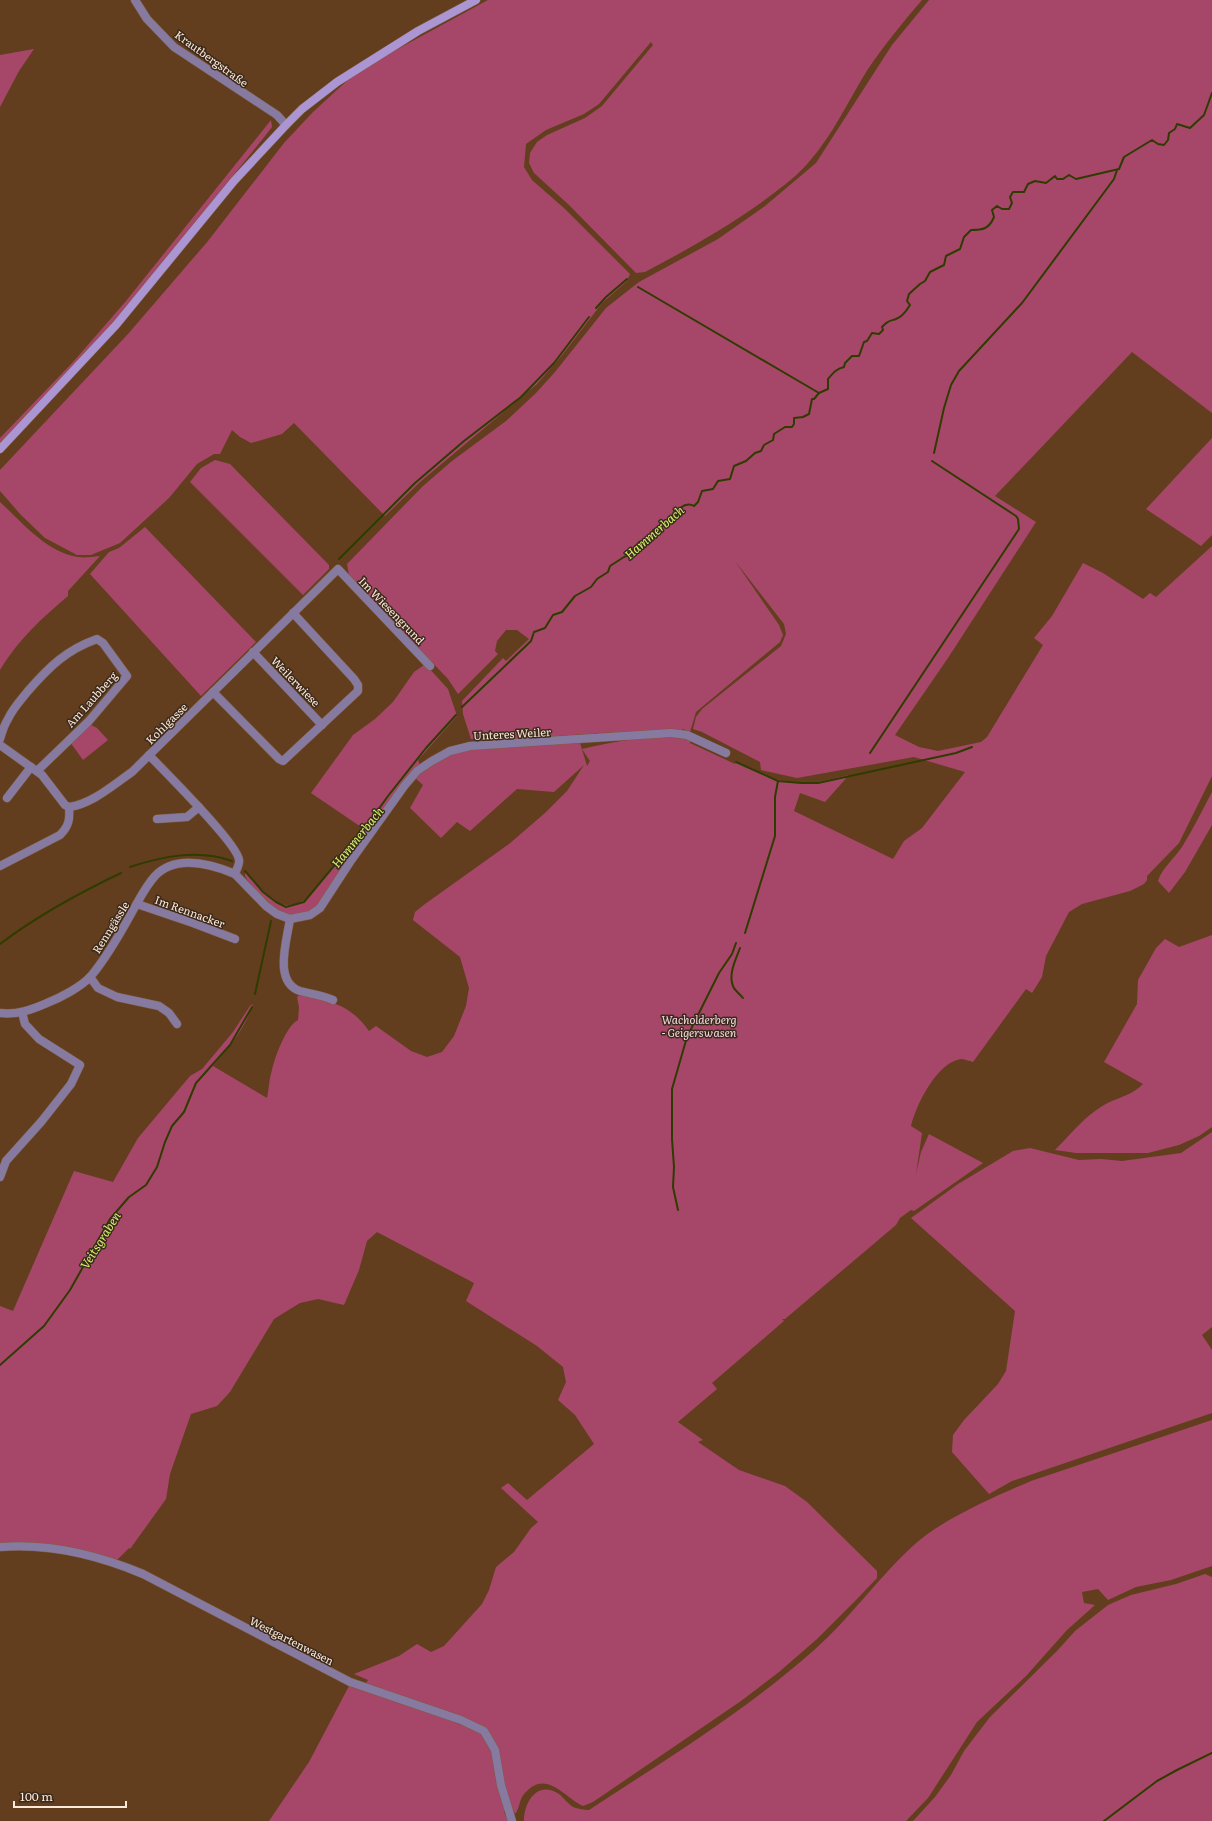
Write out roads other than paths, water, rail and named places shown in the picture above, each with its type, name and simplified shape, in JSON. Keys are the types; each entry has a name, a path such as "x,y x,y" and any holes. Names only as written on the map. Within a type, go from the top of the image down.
{"main road":[{"path":"0,449 116,325 234,181 302,109 337,82 418,31 476,0"}],"street":[{"name":"Krautbergstraße","path":"135,0 147,19 174,47 276,115 286,125"},
{"name":"Kohlgasse","path":"69,807 79,805 99,794 132,772 338,569"},
{"name":"Im Wiesengrund","path":"338,569 430,666"},
{"path":"213,692 278,759 284,761 358,691 358,685 354,679 293,613"},
{"name":"Am Laubberg","path":"0,739 7,719 13,709 50,667 62,657 86,643 97,640 103,642 127,676 89,721 34,768"},
{"name":"Weilerwiese","path":"253,652 322,725"},
{"name":"Unteres Weiler","path":"290,919 310,916 320,908 350,862 405,785 417,771 450,751 470,746 671,734 688,735 726,753"},
{"path":"0,745 42,775 65,805 69,807 70,817 68,827 60,835 0,866"},
{"path":"149,755 237,851 240,861 235,874 266,906 277,914 290,919 283,966 285,976 292,987 300,991 321,995 333,1000"},
{"path":"7,798 34,768"},
{"path":"157,819 187,816 198,807"},
{"name":"Renngässle","path":"0,1012 9,1014 22,1012 60,998 90,977 115,943 144,890 155,875 169,867 184,863 202,863 218,867 235,874"},
{"name":"Im Rennacker","path":"137,904 194,923 235,939"},
{"path":"90,977 98,988 117,997 159,1006 169,1013 177,1024"},
{"path":"0,1177 6,1160 41,1122 71,1084 80,1065 39,1039 25,1024 22,1012"},
{"name":"Westgartenwasen","path":"0,1547 27,1546 58,1549 81,1553 119,1564 143,1574 350,1682 461,1720 484,1731 495,1750 502,1785 512,1821"}],"waterway":[{"name":"Hammerbach","path":"462,707 531,641 534,632 545,628 553,615 562,612 575,596 591,587 597,579 608,572 610,566 629,555 639,542 650,539 654,535 653,530 662,525 665,526 681,507 685,505 694,506 698,502 702,491 713,489 718,481 730,479 734,466 746,461 755,453 761,451 764,445 773,440 774,434 785,427 792,427 794,424 794,418 803,417 809,414 812,399 814,399 819,393 828,389 828,379 831,375 844,367 845,363 852,356 859,356 864,342 867,341 872,333 879,334 883,330 882,327 885,324 898,318 904,313 910,305 907,301 909,294 925,281 930,272 944,265 946,256 960,249 964,237 971,230 979,230 990,224 994,217 992,210 997,206 1002,209 1009,209 1012,203 1010,197 1013,192 1024,192 1028,184 1035,181 1046,183 1055,176 1057,179 1063,179 1069,175 1076,179 1119,169 1124,157 1152,140 1158,144 1164,145 1168,140 1169,133 1175,129 1177,124 1190,128 1204,115 1212,93"},
{"path":"934,453 944,408 951,385 959,371 1022,303 1114,179 1117,170"},
{"path":"596,308 606,297 627,279"},
{"path":"638,287 819,393"},
{"path":"339,559 415,483 464,441 521,397 554,363 589,317"},
{"path":"870,753 1019,529 1018,519 1016,516 932,461"},
{"name":"Hammerbach","path":"245,871 263,892 276,902 286,907 304,902 363,831 388,796 426,748 456,715"},
{"path":"736,762 778,781 818,783 956,753 972,747"},
{"path":"745,933 775,836 775,797 778,781"},
{"name":"Hammerbach","path":"130,867 181,855 207,855 232,861"},
{"name":"Hammerbach","path":"0,944 59,906 121,873"},
{"name":"Veitsgraben","path":"255,994 271,921"},
{"path":"678,1210 673,1187 674,1167 672,1139 672,1089 687,1037 719,973 732,954 736,943"},
{"path":"740,948 731,977 733,986 743,998"},
{"name":"Veitsgraben","path":"0,1365 44,1326 70,1290 110,1219 129,1197 146,1185 157,1167 172,1126 184,1112 196,1083 230,1045 252,1007"},
{"path":"1104,1821 1157,1781 1212,1753"}],"park label":[{"name":"Wacholderberg - Geigerswasen","path":"699,1025"}]}
